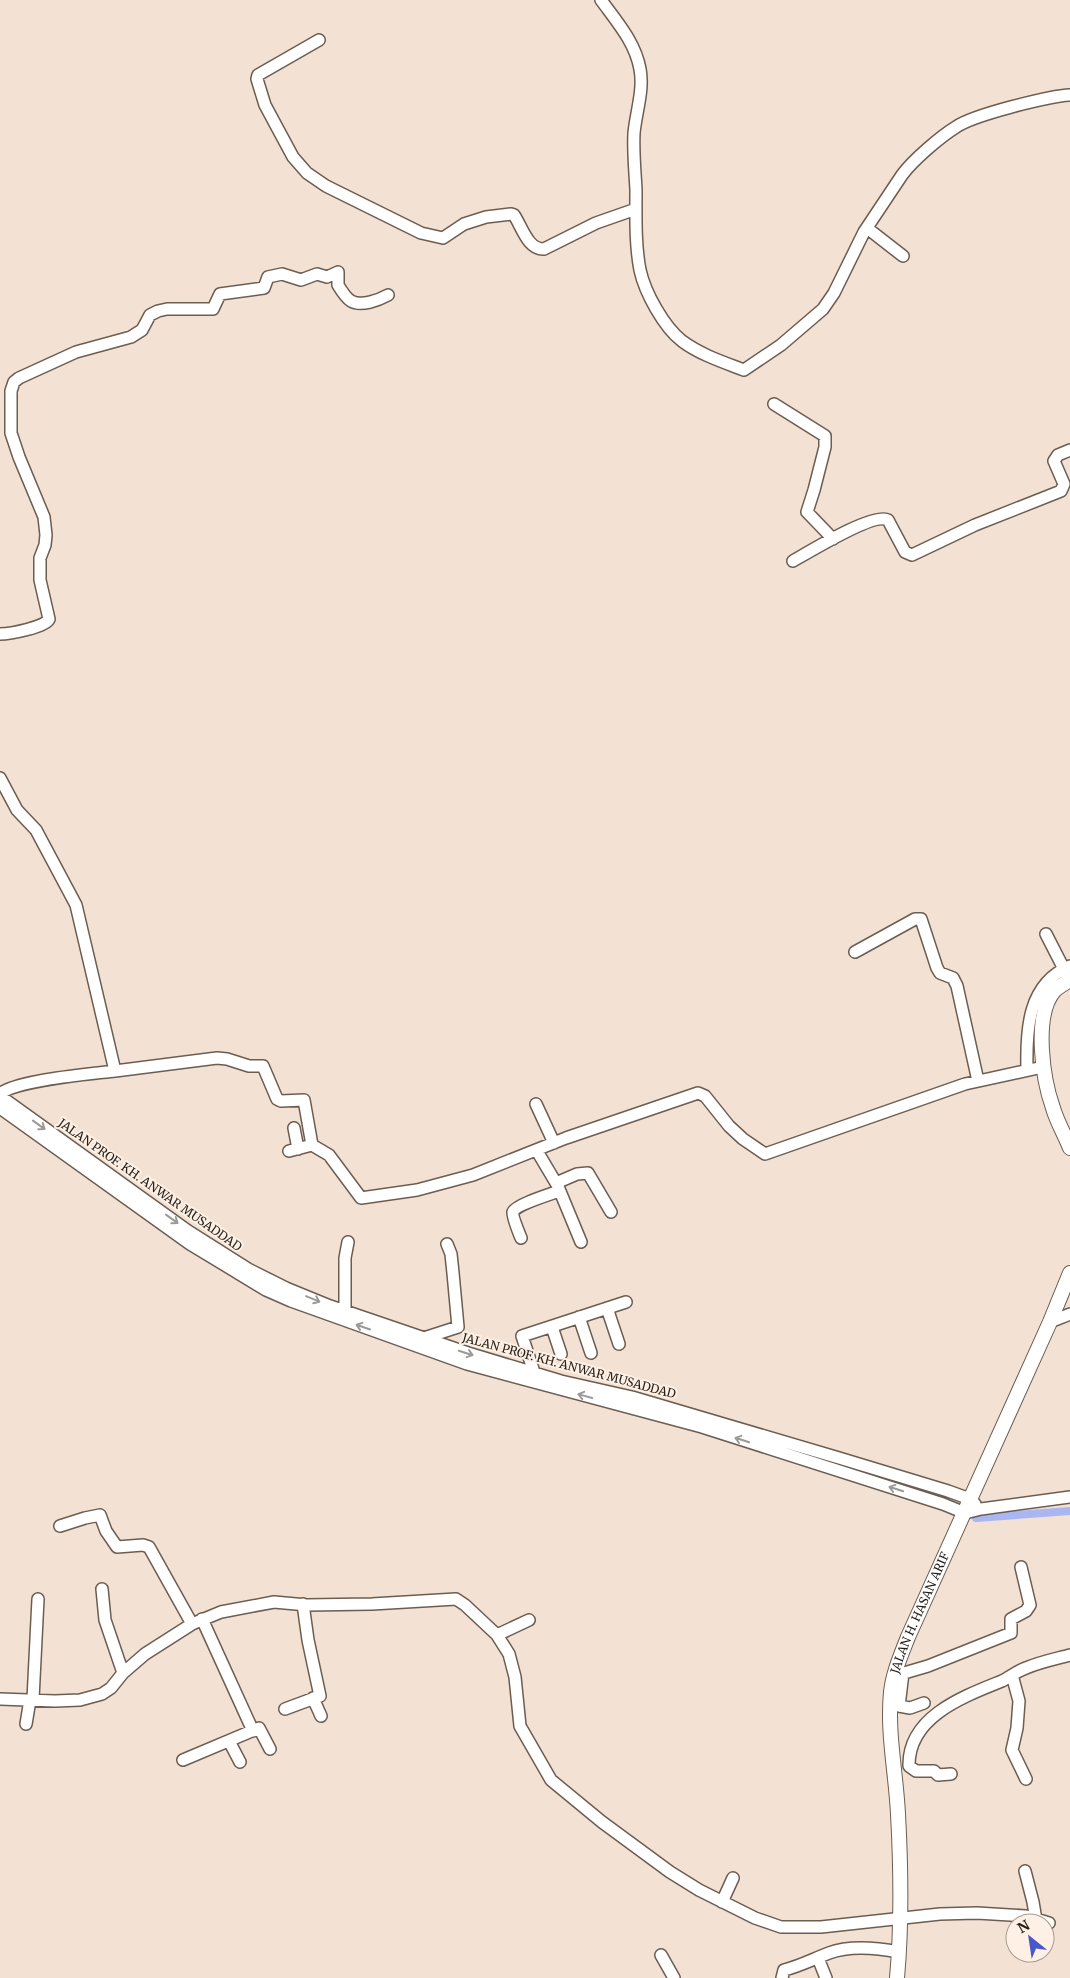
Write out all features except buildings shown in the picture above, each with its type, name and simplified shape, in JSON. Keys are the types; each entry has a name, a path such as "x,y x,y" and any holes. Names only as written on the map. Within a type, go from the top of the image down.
{"main road":[{"path":"1068,973 1054,992 1046,1010 1034,1068 1070,1148"},
{"name":"JALAN H. HASAN ARIF","path":"897,1978 901,1922 898,1811 890,1709 908,1638 965,1498 1050,1322 1070,1273"}],"street":[{"path":"601,0 634,46 640,68 641,83 634,134 640,271 652,301 667,326 682,341 703,355 744,370 781,345 823,309 834,294 867,228 908,167 957,126 1003,110 1054,97 1070,95"},
{"path":"319,40 258,75 257,79 266,105 292,157 307,173 326,186 422,233 437,238 443,238 464,224 486,217 511,214 514,215 533,246 539,249 544,249 596,223 636,209"},
{"path":"867,228 903,256"},
{"path":"0,634 10,634 45,624 49,619 40,580 40,558 45,545 46,535 44,517 10,433 10,392 14,382 41,367 76,352 131,337 142,330 150,315 158,311 167,309 210,310 215,308 220,294 264,288 268,276 282,274 298,281 317,274 326,277 338,272 338,285 352,301 375,301 388,295"},
{"path":"774,404 825,436 825,447 807,512 833,540"},
{"path":"793,561 860,525 878,518 888,520 905,552 912,555 975,525 1060,492 1064,484 1054,460 1058,455 1070,450"},
{"path":"0,778 17,810 36,830 76,905 115,1071"},
{"path":"855,952 915,919 921,919 937,968 940,973 953,978 957,986 978,1081"},
{"path":"1046,934 1068,973"},
{"path":"0,1095 12,1087 76,1075 217,1058 227,1059 249,1066 263,1066 278,1100 302,1099 304,1101 312,1145"},
{"path":"294,1128 294,1150 312,1145 329,1155 361,1198 444,1184 473,1175 554,1143 700,1093 705,1096 729,1126 764,1154 906,1103 978,1081 1034,1068"},
{"name":"JALAN PROF. KH. ANWAR MUSADDAD","path":"0,1095 57,1143"},
{"path":"536,1104 554,1143"},
{"name":"JALAN PROF. KH. ANWAR MUSADDAD","path":"0,1108 57,1143 282,1292 492,1372 702,1427 960,1511"},
{"path":"537,1151 558,1187 580,1242"},
{"path":"521,1238 513,1215 514,1210 558,1187 577,1174 588,1172 611,1212"},
{"path":"345,1311 348,1242"},
{"path":"424,1338 458,1327 451,1254 447,1244"},
{"name":"JALAN PROF. KH. ANWAR MUSADDAD","path":"282,1292 345,1311 390,1332 424,1338 468,1353 696,1416 948,1491 965,1498 981,1509"},
{"path":"534,1372 522,1336 626,1302"},
{"path":"607,1308 619,1344"},
{"path":"1050,1322 1070,1314"},
{"path":"579,1318 591,1353"},
{"path":"552,1327 560,1354"},
{"path":"960,1511 1070,1497"},
{"path":"60,1526 100,1515 106,1530 117,1547 143,1545 148,1547 197,1622 253,1731"},
{"path":"924,1703 910,1708 898,1706 899,1674 928,1666 1011,1633 1011,1619 1030,1606 1021,1567"},
{"path":"102,1589 105,1620 123,1673"},
{"path":"26,1724 30,1702 38,1599"},
{"path":"0,1699 30,1702 80,1700 97,1696 111,1688 123,1673 145,1654 197,1622 222,1612 263,1603 372,1604 456,1599 497,1635 509,1654 513,1670 520,1726 551,1780 602,1822 670,1872 722,1902 773,1924 790,1928 901,1922 940,1914 1005,1915"},
{"path":"285,1708 320,1696 308,1640 303,1604"},
{"path":"497,1635 529,1620"},
{"path":"951,1774 938,1775 934,1771 913,1770 909,1766 912,1749 920,1730 933,1716 965,1696 1004,1680 1026,1667 1070,1655"},
{"path":"1012,1675 1019,1701 1017,1728 1012,1750 1026,1779"},
{"path":"313,1698 321,1716"},
{"path":"183,1760 259,1728 270,1750"},
{"path":"229,1741 240,1762"},
{"path":"892,1748 912,1749"},
{"path":"1025,1871 1035,1913"},
{"path":"722,1902 733,1878"},
{"path":"786,1973 837,1950 900,1948"},
{"path":"661,1955 674,1978"},
{"path":"818,1958 826,1978"}],"waterway":[{"path":"976,1518 1070,1511"}]}
